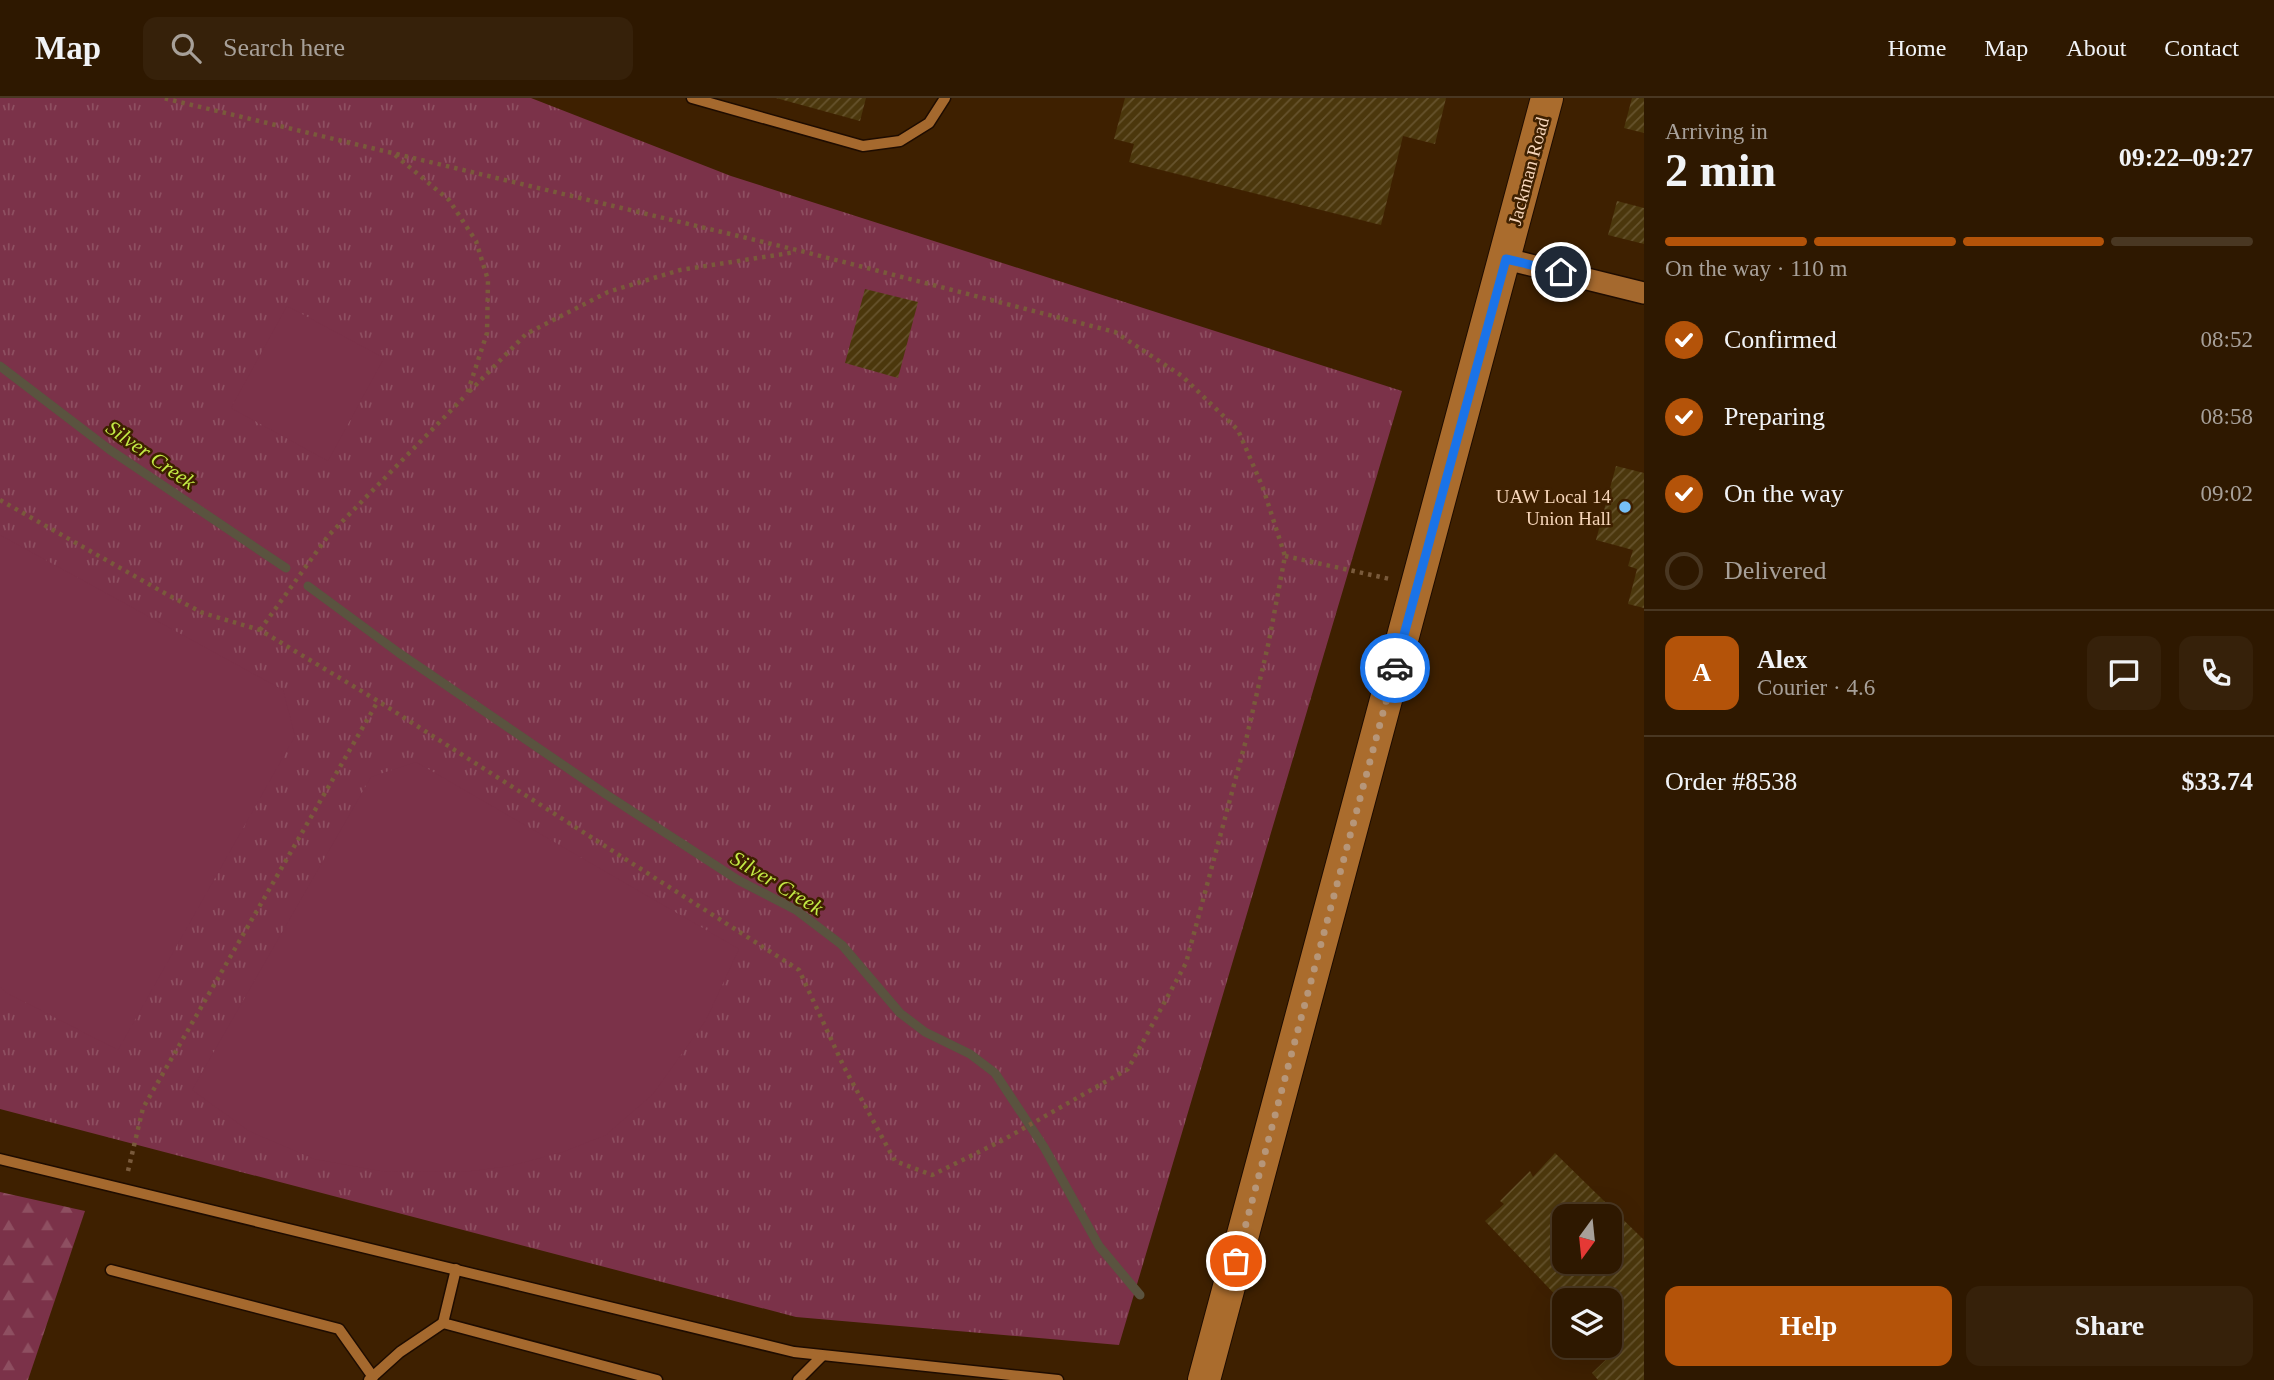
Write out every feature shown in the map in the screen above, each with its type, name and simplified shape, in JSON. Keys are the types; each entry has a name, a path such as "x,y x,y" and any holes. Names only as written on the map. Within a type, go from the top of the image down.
{"main road":[{"name":"Jackman Road","path":"1203,1380 1548,98"}],"street":[{"path":"1506,259 1644,293"}],"lane":[{"path":"692,98 863,146 900,141 929,123 945,98"},
{"path":"0,1159 794,1352 1058,1380"},
{"path":"111,1270 338,1329 371,1378 400,1352 443,1323 456,1269"},
{"path":"443,1323 657,1380"},
{"path":"798,1380 822,1356"}],"path":[{"path":"0,500 203,613 260,630 378,701 799,970 845,1067 895,1161 932,1175 1003,1140 1128,1069 1186,963 1245,740 1269,641 1285,556 1263,488 1238,430 1182,376 1115,332 801,251 163,98"},
{"path":"394,154 449,200 476,241 488,280 487,333 467,394"},
{"path":"260,630 328,536 526,334 608,292 680,270 801,251"},
{"path":"1285,556 1418,585"},
{"path":"124,1189 143,1108 378,701"}],"green space":[{"path":"0,98 531,98 731,176 1402,391 1119,1345 796,1317 0,1109"},
{"path":"287,306 384,358 328,461 231,408"},
{"path":"0,535 283,690 295,736 118,1050 0,987"},
{"path":"416,762 739,949 706,1020 653,1094 606,1135 563,1152 510,1166 464,1172 380,1171 314,1159 249,1131 192,1090 371,777"},
{"path":"0,1192 85,1211 28,1380 0,1380"}],"building":[{"path":"776,98 866,98 860,121"},
{"path":"1125,98 1446,98 1435,144 1403,136 1381,225 1129,162 1134,144 1114,139"},
{"path":"1632,98 1644,98 1644,133 1624,128"},
{"path":"1617,201 1644,208 1644,244 1608,235"},
{"path":"865,289 918,302 898,378 845,363"},
{"name":"UAW Local 14 Union Hall","path":"1616,466 1644,473 1644,608 1628,604 1637,569 1628,566 1633,550 1596,540"},
{"path":"1555,1153 1607,1204 1552,1204 1552,1274 1622,1274 1622,1218 1644,1240 1644,1380 1598,1380 1592,1373 1608,1358 1622,1358 1622,1288 1552,1288 1552,1291 1485,1221 1504,1204 1500,1201 1530,1171 1533,1177"}],"waterway":[{"name":"Silver Creek","path":"0,366 110,450 286,568"},
{"name":"Silver Creek","path":"308,586 399,653 607,795 738,880 796,910 842,945 900,1013 925,1032 970,1054 995,1073 1044,1147 1099,1246 1140,1295"}],"way so far":[{"path":"1236,1261 1395,668"}],"place":[{"name":"UAW Local 14 Union Hall","path":"1625,507"}],"route":[{"path":"1395,668 1506,259 1561,272"}]}
